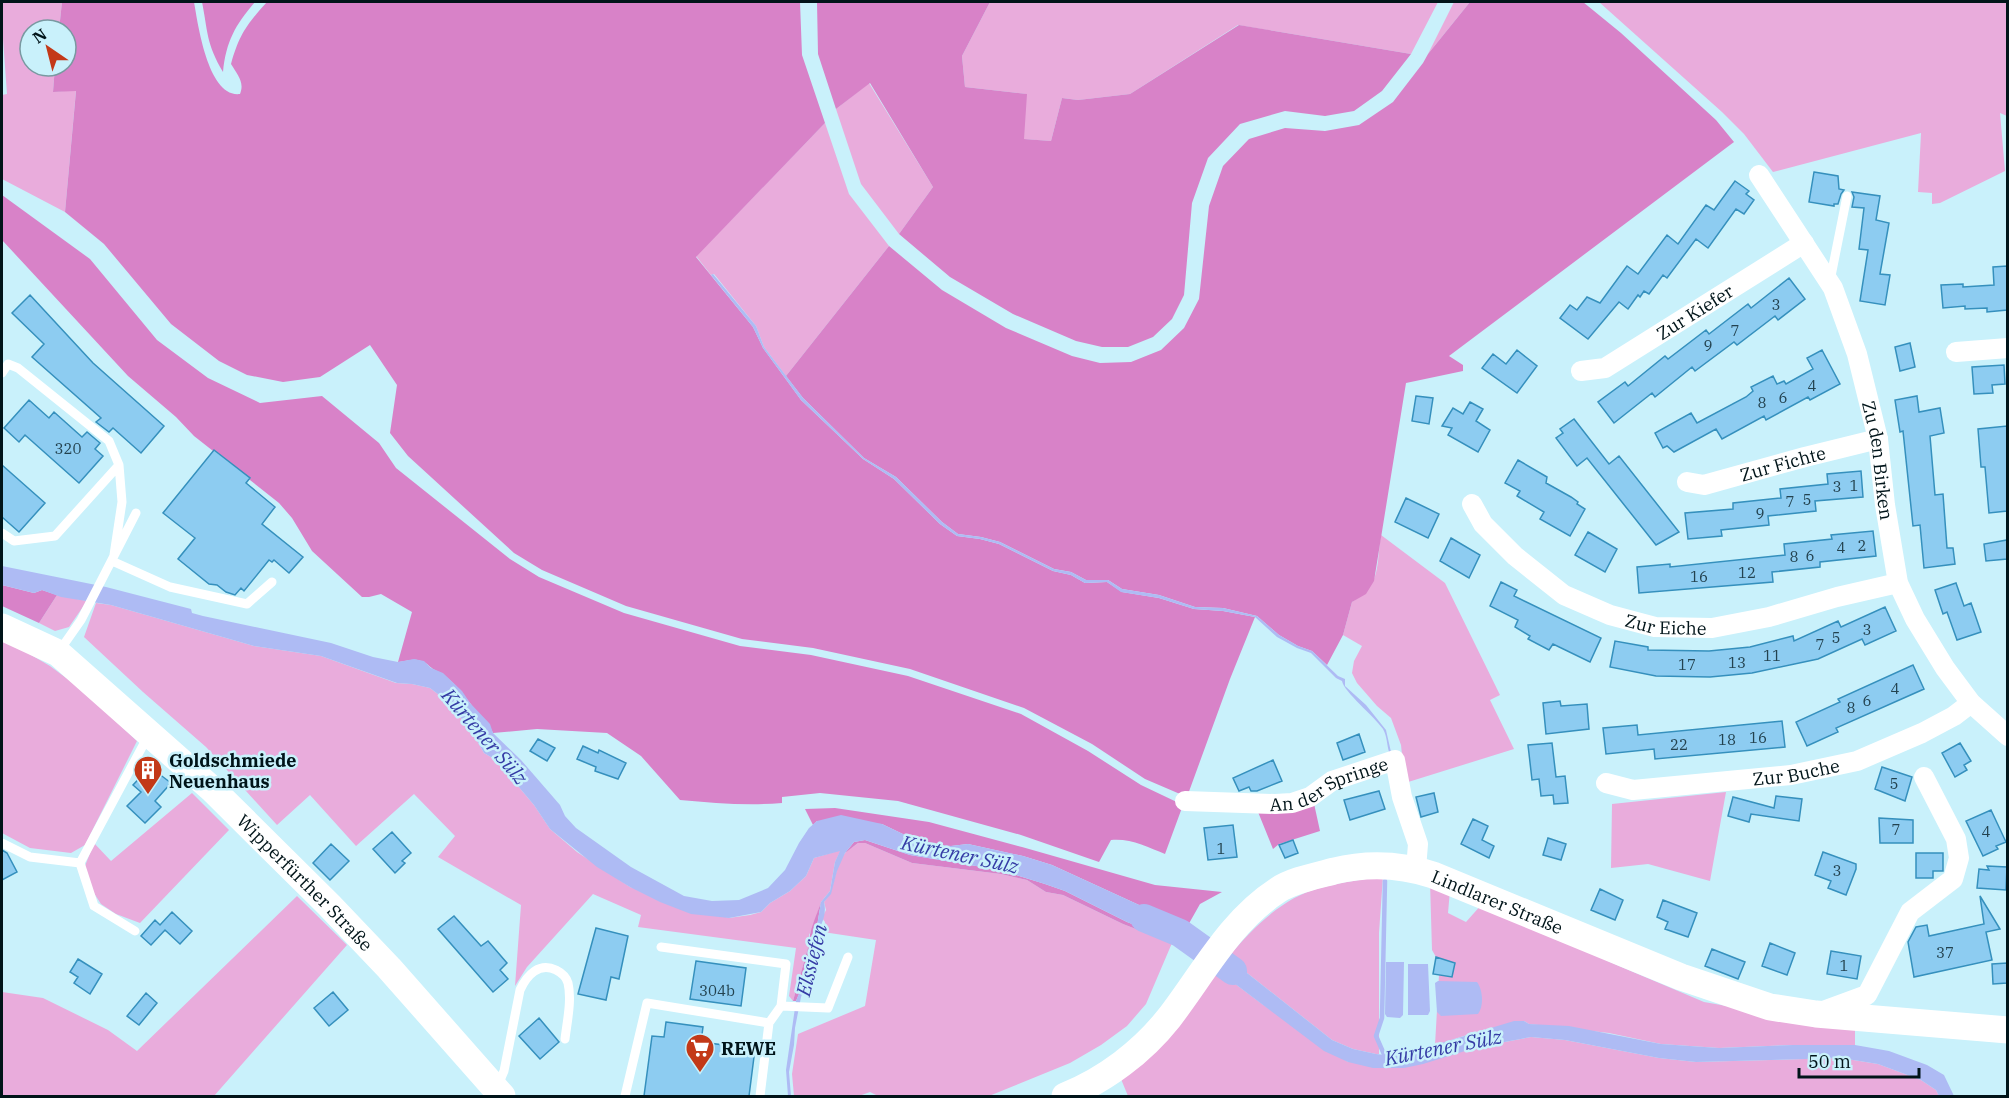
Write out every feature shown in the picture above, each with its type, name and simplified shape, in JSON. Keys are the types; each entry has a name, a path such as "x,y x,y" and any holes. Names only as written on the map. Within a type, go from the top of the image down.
{"main road":[{"name":"Wipperfürther Straße","path":"2,627 58,653 213,790 329,905 450,1035 499,1093"},
{"name":"Lindlarer Straße","path":"1082,1093 1146,1043 1167,1020 1250,911 1280,888 1344,869 1377,865 1416,869 1603,946 1731,995 1770,1007 1816,1014 2007,1030"}],"street":[{"name":"Zu den Birken","path":"1759,175 1830,284 1857,354 1878,439 1898,583 1915,620 1945,668 1971,702 2007,736"},
{"name":"Zur Kiefer","path":"1581,371 1605,368 1804,243"},
{"path":"1956,352 2007,348"},
{"name":"Zur Fichte","path":"1687,483 1704,485 1878,439"},
{"name":"Zur Eiche","path":"1472,504 1483,524 1515,556 1564,595 1610,615 1655,627 1712,628 1769,617 1837,597 1898,583"},
{"name":"Zur Buche","path":"1606,783 1633,790 1791,775 1857,760 1922,733 1954,716 1971,702"},
{"name":"An der Springe","path":"1185,801 1292,803 1310,797 1332,781 1395,760 1402,797 1418,844 1416,869"},
{"path":"1816,1014 1867,995 1910,912 1953,879 1959,858 1956,839 1924,777"}],"lane":[{"path":"1830,284 1847,196"},
{"path":"2,373 8,364 18,368 109,441 119,465 122,502 113,558"},
{"path":"2,533 14,541 56,536 119,465"},
{"path":"58,653 81,620 136,513"},
{"path":"113,558 170,587 247,604 272,582"},
{"path":"135,931 93,906 80,863 149,734"},
{"path":"2,843 30,857 80,863"},
{"path":"661,947 786,964 781,1006 769,1023 760,1096"},
{"path":"781,1006 828,1008 848,957"},
{"path":"499,1093 520,990 531,972 542,967 553,968 563,974 567,981 569,1003 565,1039"},
{"path":"625,1096 647,1003 769,1023"}],"shaded area":[{"path":"2,2 62,2 60,18 18,18 18,78 54,78 53,92 76,90 65,212 2,179 2,95 7,94"},
{"path":"62,2 194,2 202,42 212,72 229,92 240,94 241,82 231,64 244,30 267,2 800,2 802,55 825,123 696,257 753,327 763,348 801,400 863,459 894,479 940,524 957,536 999,544 1053,571 1071,575 1085,583 1107,582 1122,592 1159,598 1194,609 1255,617 1187,797 1145,779 1092,744 1024,708 910,669 813,648 742,639 626,606 542,570 514,553 408,456 390,433 397,385 370,345 320,377 283,382 247,375 219,361 171,324 104,244 65,212 76,91 53,92 54,78 78,78 78,18 60,18"},
{"path":"202,2 255,2 233,34 226,52 223,72 210,45"},
{"path":"817,2 990,2 962,56 965,87 1027,94 1024,139 1051,141 1062,98 1078,100 1130,94 1239,25 1411,54 1382,91 1354,111 1325,116 1285,111 1240,124 1208,158 1192,203 1184,295 1172,319 1153,337 1128,347 1102,347 1076,341 1013,314 950,277 899,234 933,187 870,83 836,109 818,54"},
{"path":"990,2 1438,2 1411,54 1238,25 1130,94 1078,100 1062,98 1051,141 1023,139 1026,94 965,87 962,56"},
{"path":"1454,2 1470,2 1428,54"},
{"path":"1470,2 1583,2 1621,33 1716,120 1734,142 1449,356 1463,365 1463,371 1406,383 1374,581 1366,594 1352,602 1343,635 1327,665 1312,651 1279,635 1257,616 1223,608 1195,607 1159,595 1122,589 1108,580 1086,580 1071,572 1054,569 1000,542 958,534 942,522 896,477 864,458 803,398 786,376 889,246 942,290 1006,328 1072,356 1100,363 1131,362 1161,350 1184,328 1199,299 1209,206 1223,166 1249,139 1285,128 1325,131 1359,125 1393,102"},
{"path":"1599,2 2007,2 2007,116 2000,113 2005,171 1940,203 1932,204 1932,193 1918,192 1921,133 1773,172 1744,134 1722,112"},
{"path":"869,83 933,187 899,234 861,184 836,109"},
{"path":"825,123 849,194 889,246 786,376 764,347 756,326 714,274 711,275 696,256"},
{"path":"2,195 90,259 157,340 208,378 260,403 322,396 379,443 396,468 510,559 539,577 624,613 740,646 811,655 908,676 1021,714 1088,751 1141,785 1183,805 1165,854 1132,842 1111,840 1099,862 1021,835 898,801 820,793 782,797 782,803 769,804 680,800 641,756 607,733 537,729 493,733 486,721 462,693 444,676 418,660 398,662 412,612 381,594 362,597 312,551 292,518 279,503 194,436 176,417 128,376 2,240"},
{"path":"1381,535 1445,583 1500,695 1490,700 1514,749 1405,783 1401,745 1391,718 1357,683 1352,673 1354,661 1362,646 1343,635 1352,602 1362,595 1373,581 1378,565"},
{"path":"2,585 34,593 42,590 57,595 39,623 2,606"},
{"path":"57,595 87,601 69,627 55,631 39,623"},
{"path":"96,603 111,605 254,646 321,656 396,683 430,688 451,704 484,753 496,760 534,805 550,829 577,852 630,887 729,918 750,915 761,912 770,903 790,891 806,876 814,858 841,850 835,862 830,891 821,902 809,935 809,944 793,1001 789,996 796,948 638,927 641,915 593,894 527,967 515,986 521,905 438,857 455,836 414,794 356,846 310,795 277,825 206,747 84,637"},
{"path":"2,638 50,666 81,689 137,741 85,845 71,853 30,848 2,833"},
{"path":"1726,792 1710,881 1648,864 1611,868 1612,804"},
{"path":"192,793 229,830 140,923 116,914 101,904 90,887 85,866 94,843 111,861"},
{"path":"1313,799 1320,831 1279,844 1273,849 1256,807"},
{"path":"835,808 929,822 1155,885 1222,892 1200,904 1187,927 1052,865 1023,856 968,844 937,845 907,836 882,824 817,821 813,825 805,809"},
{"path":"865,840 910,855 1000,870 1045,884 1065,891 1127,922 1173,940 1172,943 1123,924 1063,895 1046,892 1027,880 1001,874 912,863 865,843 858,843 845,853 854,842"},
{"path":"858,843 865,843 912,863 1001,874 1027,880 1046,892 1063,895 1123,924 1172,943 1146,1004 1127,1026 1101,1045 1070,1063 989,1096 878,1096 870,1092 859,1096 794,1096 792,1074 798,1034 865,1006 876,940 823,932 825,922 822,918 826,910 824,902 831,890 842,858"},
{"path":"1383,876 1379,933 1379,1054 1376,1054 1353,1049 1332,1040 1237,965 1229,956 1270,915 1294,898 1328,886"},
{"path":"1430,882 1450,890 1448,913 1466,922 1482,904 1704,1002 1855,1029 1855,1045 1719,1048 1661,1044 1609,1033 1529,1024 1524,1021 1483,1030 1435,1045 1439,975 1452,977 1455,963 1436,957 1432,950"},
{"path":"297,896 347,945 214,1096 2,1096 2,992 43,998 108,1030 137,1051"},
{"path":"821,902 817,926 812,935 812,949 805,980 796,1001 793,1001 812,928"},
{"path":"1218,971 1262,1004 1348,1062 1478,1047 1531,1037 1565,1040 1659,1058 1696,1062 1841,1058 1878,1064 1921,1080 1936,1090 1939,1096 1128,1096 1121,1079"}],"water":[{"path":"713,274 756,326 764,347 803,398 864,458 896,477 942,522 958,534 1000,542 1054,569 1071,572 1086,580 1108,580 1122,589 1159,595 1195,607 1223,608 1257,616 1279,635 1312,651 1338,676 1345,679 1345,686 1366,705 1386,730 1391,752 1389,752 1383,729 1348,691 1344,686 1342,681 1311,653 1277,637 1255,617 1194,609 1159,598 1121,592 1107,582 1085,583 1071,575 1053,571 999,544 957,536 940,524 894,479 863,459 801,400 763,348 753,327 711,275"},
{"name":"Elssiefen","path":"2,566 106,587 191,609 192,613 203,616 331,643 373,657 398,662 414,659 424,661 431,668 443,673 462,691 490,724 493,733 521,760 560,805 565,816 576,828 631,867 684,896 712,901 739,900 768,888 785,870 809,828 817,821 841,815 882,824 907,836 937,845 968,844 1052,865 1187,927 1173,940 1127,922 1065,891 1000,870 910,855 865,840 854,842 845,853 831,894 824,902 823,919 815,935 817,944 801,997 795,1028 789,1072 791,1096 788,1096 786,1070 796,1001 805,979 812,949 812,935 817,926 821,902 830,891 835,862 840,851 814,858 806,876 761,912 729,918 691,914 630,887 597,867 550,829 534,805 496,760 484,753 451,704 430,688 397,683 321,656 254,646 111,605 61,597 42,590 34,593 2,585"},
{"path":"1229,956 1237,965 1332,1040 1353,1049 1376,1054 1385,1055 1435,1045 1514,1021 1569,1026 1661,1044 1719,1048 1855,1045 1889,1051 1927,1065 1944,1075 1954,1096 1939,1096 1936,1090 1921,1080 1878,1064 1841,1058 1696,1062 1659,1058 1565,1040 1531,1037 1478,1047 1404,1068 1373,1068 1348,1062 1324,1051 1218,971"},
{"path":"1386,962 1404,962 1403,1015 1400,1018 1387,1017 1385,1014"},
{"path":"1408,964 1428,964 1430,1011 1428,1015 1408,1015"},
{"path":"1438,981 1477,982 1482,998 1478,1014 1441,1016 1437,1012 1435,983"}],"building":[{"path":"1814,172 1838,176 1839,189 1844,190 1838,204 1834,206 1809,202"},
{"path":"1735,181 1749,191 1746,194 1754,200 1744,214 1736,209 1708,248 1696,239 1667,278 1663,275 1649,294 1644,291 1640,297 1638,295 1628,309 1619,302 1588,339 1560,318 1570,305 1577,310 1587,297 1600,303 1627,266 1638,274 1667,235 1678,244 1706,205 1714,210"},
{"path":"1852,192 1880,196 1876,220 1889,223 1880,274 1890,275 1885,305 1860,301 1868,250 1859,249 1864,208 1852,207 1854,197"},
{"path":"2007,266 2007,310 1987,312 1987,308 1965,309 1965,306 1943,308 1941,285 1963,284 1963,287 1994,285 1993,267"},
{"path":"1789,278 1805,299 1778,320 1775,316 1737,345 1734,342 1695,371 1692,367 1655,397 1652,393 1614,423 1598,402 1625,382 1628,386 1665,356 1668,359 1706,330 1709,334 1748,304 1751,308"},
{"path":"30,295 93,363 164,426 141,453 113,428 109,432 96,422 101,418 32,357 44,344 12,313"},
{"path":"1910,343 1915,367 1900,371 1895,347"},
{"path":"1517,350 1537,366 1517,393 1482,368 1493,354 1506,364"},
{"path":"1822,350 1840,384 1810,400 1808,397 1766,420 1764,416 1722,439 1716,429 1674,452 1667,446 1663,448 1655,433 1691,413 1697,423 1746,397 1753,391 1751,387 1773,376 1777,384 1784,381 1786,384 1813,369 1807,358"},
{"path":"2004,365 2005,384 1992,385 1993,393 1974,394 1972,367"},
{"path":"1416,396 1433,398 1429,424 1412,421"},
{"path":"1917,396 1919,412 1940,408 1944,433 1930,436 1935,495 1943,494 1947,548 1953,548 1955,564 1924,568 1920,525 1913,526 1903,431 1900,432 1895,400"},
{"path":"29,400 49,418 54,412 82,437 87,432 100,443 95,449 103,456 79,483 25,435 19,442 4,428"},
{"path":"1470,402 1483,409 1476,421 1490,430 1478,452 1448,435 1452,428 1442,426 1453,408 1463,414"},
{"path":"1574,419 1609,464 1619,456 1679,532 1656,545 1587,458 1577,466 1556,438 1563,433 1560,429"},
{"path":"2007,426 2007,511 1989,513 1985,467 1981,467 1978,429"},
{"path":"214,450 250,478 246,483 275,507 262,524 303,557 289,573 274,560 272,562 269,560 244,591 241,588 235,595 217,585 209,584 178,559 195,538 163,513"},
{"path":"1518,460 1547,477 1546,483 1571,497 1585,509 1570,536 1540,519 1544,512 1517,496 1520,491 1505,483"},
{"path":"2,465 45,503 19,532 2,517"},
{"path":"1861,471 1863,497 1815,501 1816,511 1768,516 1769,525 1721,530 1722,536 1688,539 1685,513 1733,509 1733,503 1781,498 1780,489 1828,484 1827,474"},
{"path":"1406,498 1439,514 1428,538 1395,522"},
{"path":"1873,531 1876,556 1820,562 1820,567 1772,572 1773,582 1639,593 1637,567 1670,564 1670,567 1785,555 1784,544 1832,539 1831,535"},
{"path":"1588,532 1617,549 1605,572 1575,555"},
{"path":"1451,538 1480,555 1469,578 1440,561"},
{"path":"2007,540 2007,559 1986,561 1984,544"},
{"path":"1501,582 1517,590 1514,596 1601,638 1590,662 1553,644 1549,650 1528,639 1530,636 1515,627 1518,620 1490,606"},
{"path":"1956,583 1964,606 1971,603 1981,632 1957,640 1947,612 1943,614 1935,590"},
{"path":"1885,607 1896,631 1865,645 1862,639 1818,659 1752,673 1710,677 1656,676 1610,667 1615,641 1648,647 1648,650 1709,651 1750,647 1793,636 1794,641 1838,621 1841,627"},
{"path":"1913,665 1924,689 1836,728 1838,732 1807,746 1796,722 1840,702 1838,699"},
{"path":"1560,701 1561,706 1587,704 1589,729 1546,734 1543,703"},
{"path":"1782,721 1785,747 1655,759 1654,749 1606,754 1603,728 1637,725 1638,735"},
{"path":"1359,734 1365,752 1343,760 1337,743"},
{"path":"538,739 555,748 547,761 530,751"},
{"path":"1552,743 1556,777 1565,776 1568,803 1554,804 1553,795 1541,796 1539,779 1532,780 1528,745"},
{"path":"1960,743 1971,761 1964,765 1967,770 1955,777 1942,753"},
{"path":"583,746 598,753 599,750 626,763 618,779 595,771 596,767 577,759"},
{"path":"1273,760 1282,781 1257,791 1251,791 1249,787 1239,791 1233,778"},
{"name":"Goldschmiede Neuenhaus","path":"150,767 171,783 155,801 161,807 145,823 127,806 141,792 133,785"},
{"path":"1882,767 1912,777 1905,801 1875,789"},
{"path":"1379,791 1385,809 1350,820 1344,800"},
{"path":"1434,793 1438,812 1421,817 1416,797"},
{"path":"1776,796 1802,799 1799,821 1751,814 1749,822 1728,816 1733,797 1774,808"},
{"path":"1991,810 2006,842 1996,846 1998,849 1983,856 1966,821"},
{"path":"1879,818 1913,820 1913,843 1880,843"},
{"path":"1473,819 1488,826 1482,840 1494,846 1489,858 1461,844"},
{"path":"1233,825 1237,857 1208,860 1204,828"},
{"path":"392,832 411,853 402,861 405,863 395,873 373,849"},
{"path":"1548,838 1566,844 1561,860 1543,855"},
{"path":"1293,840 1298,853 1285,858 1279,845"},
{"path":"331,844 349,861 330,880 313,863"},
{"path":"2,850 7,853 17,872 2,880"},
{"path":"1823,852 1856,864 1846,895 1828,888 1831,881 1815,875"},
{"path":"1916,853 1943,853 1943,871 1933,871 1933,878 1916,878"},
{"path":"1987,866 2007,867 2006,890 1977,888 1979,869 1989,870"},
{"path":"1600,889 1623,900 1615,920 1591,910"},
{"path":"1980,896 2000,929 1986,932 1992,960 1914,977 1908,942 1916,927 1927,925 1929,936 1984,924"},
{"path":"1663,900 1697,913 1688,937 1665,929 1668,922 1657,917"},
{"path":"172,912 192,931 180,944 165,930 151,945 141,936 155,920 160,925"},
{"path":"454,916 481,946 488,941 507,963 500,970 508,979 493,992 438,929"},
{"path":"596,928 628,936 619,979 611,977 606,1000 578,994"},
{"path":"1770,943 1795,953 1787,975 1762,966"},
{"path":"1712,949 1745,962 1738,979 1705,966"},
{"path":"1831,951 1861,956 1857,979 1827,974"},
{"path":"1436,957 1455,963 1452,977 1433,974"},
{"path":"78,959 102,974 90,994 74,983 78,977 70,972"},
{"name":"REWE","path":"696,961 746,968 741,1006 690,999"},
{"path":"2007,963 2007,983 1993,984 1992,964"},
{"path":"333,992 348,1010 329,1026 314,1008"},
{"path":"146,993 157,1003 139,1025 127,1016"},
{"path":"539,1018 559,1042 540,1059 519,1036"},
{"name":"REWE","path":"666,1022 703,1027 701,1042 755,1049 749,1096 644,1096 652,1036 664,1037"}],"waterway":[{"path":"1385,881 1382,1018 1376,1036 1387,1061"},
{"name":"Kürtener Sülz","path":"1144,918 1180,933 1233,971"}],"place":[{"name":"Goldschmiede Neuenhaus","path":"148,796"},
{"name":"REWE","path":"700,1074"}]}
